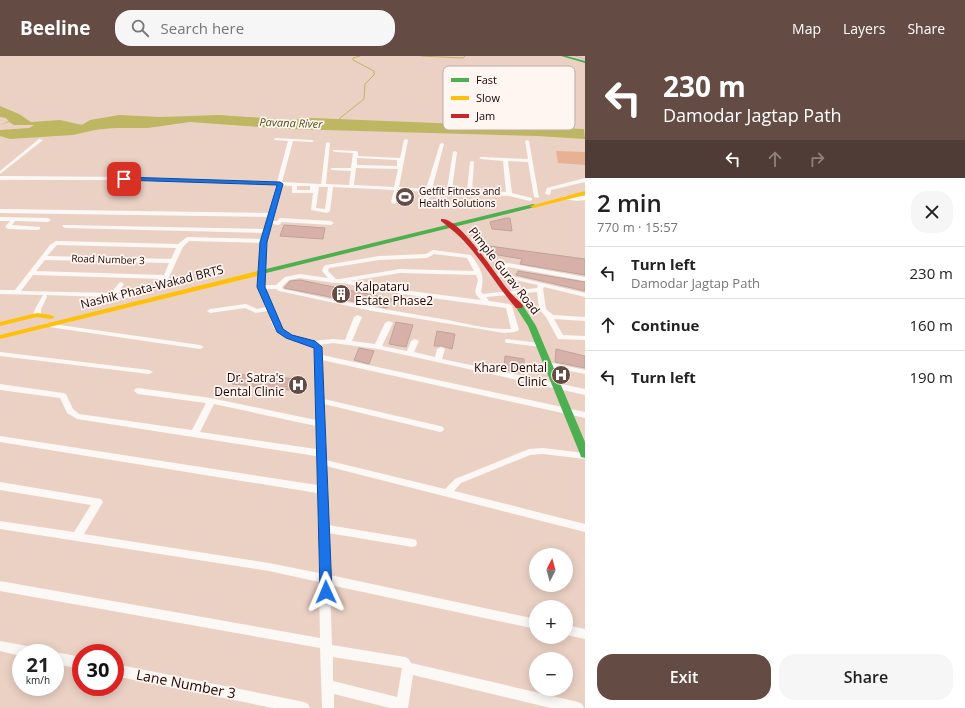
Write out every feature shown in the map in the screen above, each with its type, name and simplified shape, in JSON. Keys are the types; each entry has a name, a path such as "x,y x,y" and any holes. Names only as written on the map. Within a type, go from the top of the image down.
{"main road":[{"path":"563,56 585,62"},
{"path":"261,268 443,220 585,185"},
{"path":"0,337 129,296 161,288 261,268 451,226 585,193"},
{"name":"Pimple Gurav Road","path":"443,220 462,235 480,256 532,326 585,455"},
{"name":"Nashik Phata-Wakad BRTS","path":"50,321 261,268"},
{"path":"0,324 38,315 50,321"},
{"path":"0,328 50,321"},
{"path":"0,341 45,329 50,321"}],"street":[{"path":"276,139 312,141"},
{"path":"0,173 41,140"},
{"path":"291,140 264,242 261,268 261,287 269,309 280,330 289,337 312,343 318,347 326,579 328,708"},
{"path":"394,202 406,140"},
{"path":"315,185 509,194 534,198 531,161 527,141"},
{"path":"323,185 328,143"},
{"path":"424,206 442,144"},
{"path":"332,169 399,168 399,159 356,155 335,151"},
{"path":"449,191 455,152"},
{"path":"356,155 378,153"},
{"path":"352,186 356,155"},
{"path":"481,158 531,161"},
{"path":"505,159 509,194"},
{"path":"469,192 472,162"},
{"path":"0,178 295,184 294,192 309,193 312,192 315,185"},
{"path":"548,194 549,189 585,180"},
{"path":"315,185 313,209 327,211 331,185"},
{"path":"564,198 585,198"},
{"path":"0,211 272,215"},
{"path":"0,219 48,220"},
{"path":"14,220 8,227 38,228"},
{"path":"269,222 279,223 280,220 331,223"},
{"path":"66,226 267,231"},
{"path":"161,288 180,246 184,241 190,239 264,242"},
{"path":"17,292 52,246 59,243 180,246"},
{"path":"477,273 400,271 337,281 325,271 326,267 379,258 427,256 433,252 469,256 475,265 481,280 477,289 480,296 487,303"},
{"name":"Road Number 3","path":"43,258 173,261"},
{"path":"585,279 508,265 500,275 541,287 585,295"},
{"path":"32,273 166,277"},
{"path":"261,287 278,287 281,290 371,309 489,329 514,330 514,323 509,306 402,292 308,276 293,276 287,278 278,287"},
{"path":"113,295 121,284"},
{"path":"480,296 541,287"},
{"path":"541,287 541,304 544,313 549,316 585,319"},
{"path":"0,292 129,296"},
{"path":"38,315 38,309 44,297"},
{"path":"210,311 246,306 256,311 269,309"},
{"path":"549,316 561,337 585,338"},
{"path":"348,343 358,317"},
{"path":"50,321 81,331 200,346"},
{"path":"378,347 389,323"},
{"path":"312,343 333,341 378,347 585,392"},
{"path":"409,354 415,341"},
{"path":"509,341 540,345"},
{"path":"438,360 441,349"},
{"path":"0,354 149,372"},
{"path":"319,357 585,415"},
{"path":"548,364 585,372"},
{"path":"0,387 63,396 70,411 76,416 195,434 322,458 447,494 585,528"},
{"path":"138,391 211,401 321,424"},
{"path":"195,434 211,401"},
{"path":"321,401 440,429"},
{"path":"0,440 323,490"},
{"path":"447,494 458,481 529,452 543,450 585,455"},
{"path":"0,486 98,502 77,537"},
{"path":"0,525 269,567 529,622"},
{"path":"324,528 412,543"},
{"path":"0,586 405,663"},
{"path":"573,631 585,634"},
{"path":"0,646 12,649"},
{"path":"328,686 403,706 408,668 578,708"},
{"name":"Lane Number 3","path":"124,672 304,708"}],"shaded area":[{"path":"556,151 585,152 585,165 558,163"}],"water":[{"path":"0,106 19,114 31,122 60,120 82,125 90,120 119,115 161,117 219,115 293,120 312,118 443,123 443,130 584,129 585,139 537,136 289,129 190,122 148,128 104,128 73,135 10,139 0,136 0,130 29,128 34,125 14,125 9,122 0,125 9,121 6,118 0,117"}],"building":[{"path":"510,218 512,231 492,229 490,222"},
{"path":"284,225 325,228 323,239 280,236"},
{"path":"489,246 585,259 585,275 520,264 522,259 492,254"},
{"path":"518,271 585,282 585,291 516,275"},
{"name":"Kalpataru Estate Phase2","path":"300,280 392,299 387,308 284,288 290,281"},
{"path":"396,322 413,325 406,347 389,344"},
{"path":"437,331 455,334 452,349 442,346 434,346"},
{"path":"359,348 374,351 369,364 354,360"},
{"path":"556,349 585,356 585,368 555,362"},
{"path":"505,356 524,359 524,373 504,370"},
{"path":"234,374 299,379 299,391 232,384"}],"waterway":[{"path":"340,121 340,118 364,99 365,84 374,75 374,71 353,60 353,58 360,56"},
{"path":"421,56 463,58 465,56"},
{"name":"Pavana River","path":"77,128 126,125"}],"railway":[{"path":"575,56 585,59"}],"traffic: fast":[{"path":"563,56 585,62"},
{"path":"258,273 533,206"},
{"path":"519,306 532,326 585,454"}],"traffic: slow":[{"path":"533,206 585,193"},
{"path":"0,337 258,273"},
{"path":"0,324 37,315 51,317"}],"traffic: jam":[{"path":"443,220 462,235 480,256 506,292 519,306"}],"place":[{"name":"Getfit Fitness and Health Solutions","path":"405,197"},
{"name":"Kalpataru Estate Phase2","path":"341,294"},
{"name":"Khare Dental Clinic","path":"561,375"},
{"name":"Dr. Satra's Dental Clinic","path":"298,385"}],"route":[{"path":"124,179 280,184 264,242 261,287 269,309 280,330 289,337 312,343 318,347 321,401 321,453 326,592"}]}
